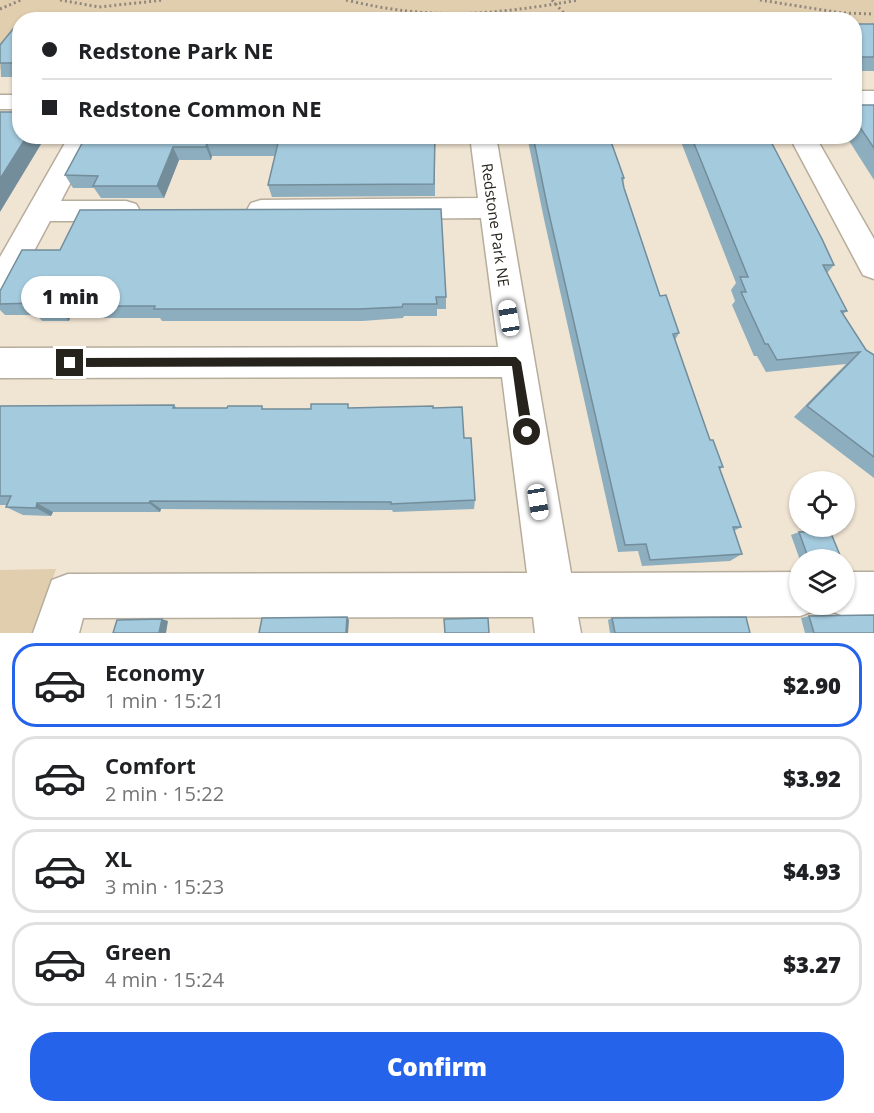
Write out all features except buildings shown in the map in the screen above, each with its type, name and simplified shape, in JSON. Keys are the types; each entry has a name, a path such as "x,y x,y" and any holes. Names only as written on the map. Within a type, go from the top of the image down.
{"street":[{"path":"0,285 78,144"},
{"name":"Redstone Park NE","path":"484,144 555,614"},
{"path":"805,144 874,267"},
{"path":"232,210 493,208"},
{"path":"40,211 148,211"},
{"path":"0,363 516,362"},
{"path":"855,594 874,594"},
{"path":"56,633 68,596 555,614 789,595"}],"path":[{"path":"0,9 21,0"},
{"path":"60,0 82,6 104,7 164,0"},
{"path":"346,0 395,12"},
{"path":"552,0 561,12"},
{"path":"510,12 579,0"},
{"path":"760,0 830,12"}],"shaded area":[{"path":"0,0 874,0 874,25 862,25 862,12 12,12 12,54 0,70"},
{"path":"56,569 34,633 0,633 0,570"}],"route":[{"path":"70,363 516,362 527,432"}]}
